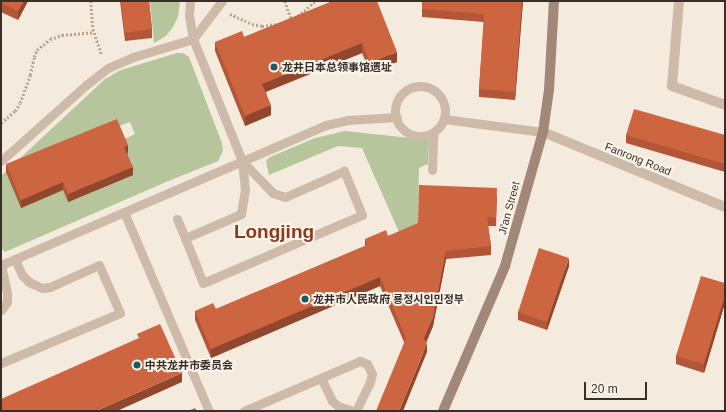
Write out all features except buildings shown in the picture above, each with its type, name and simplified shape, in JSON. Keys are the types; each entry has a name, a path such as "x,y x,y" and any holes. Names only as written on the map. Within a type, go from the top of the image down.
{"street":[{"name":"Ji'an Street","path":"443,411 505,266 543,132 549,90 554,1"},
{"path":"679,1 672,86 725,105"},
{"name":"Fanrong Road","path":"543,132 725,207"}],"lane":[{"path":"185,238 241,214 245,189 242,162 193,39 189,15 190,1"},
{"path":"1,161 86,85 108,68 132,56 193,39 220,5"},
{"path":"419,86 428,87 440,96 444,104 444,120 433,132 426,136 409,133 402,128 396,117 396,106 399,98 412,88 419,86"},
{"path":"1,310 7,302 7,297 1,265 326,125 348,120 396,117"},
{"path":"444,120 543,132"},
{"path":"432,170 433,132"},
{"path":"177,219 203,283 362,215 344,171 285,197 273,193 242,162"},
{"path":"124,212 209,411"},
{"path":"1,362 120,313 99,265 50,287 42,288 29,282 22,275 15,259"},
{"path":"244,411 360,361 367,364 372,374 370,382 356,411"},
{"path":"321,378 332,401 338,406 352,411"}],"path":[{"path":"91,1 94,32 108,68"},
{"path":"285,1 294,26"},
{"path":"287,20 300,14 315,1"},
{"path":"220,5 252,24 262,26 282,22"},
{"path":"1,123 15,111 20,103 37,50 50,39 62,35 94,32"}],"green space":[{"path":"150,1 180,1 178,17 173,27 166,36 154,43"},
{"path":"177,53 183,53 189,57 222,143 223,151 218,161 5,252 1,248 1,176 105,79 121,70","holes":["130,122 135,134 122,140 68,201 63,190 91,137"]},
{"path":"345,131 429,140 428,164 419,168 418,224 402,239 362,148 338,146 269,175 266,162 268,158 315,138"}],"place":[{"name":"龙井日本总领事馆遗址","path":"274,67"},
{"name":"龙井市人民政府 룡정시인민정부","path":"305,299"},
{"name":"中共龙井市委员会","path":"137,365"}],"district":[{"name":"Longjing","path":"274,232"}]}
